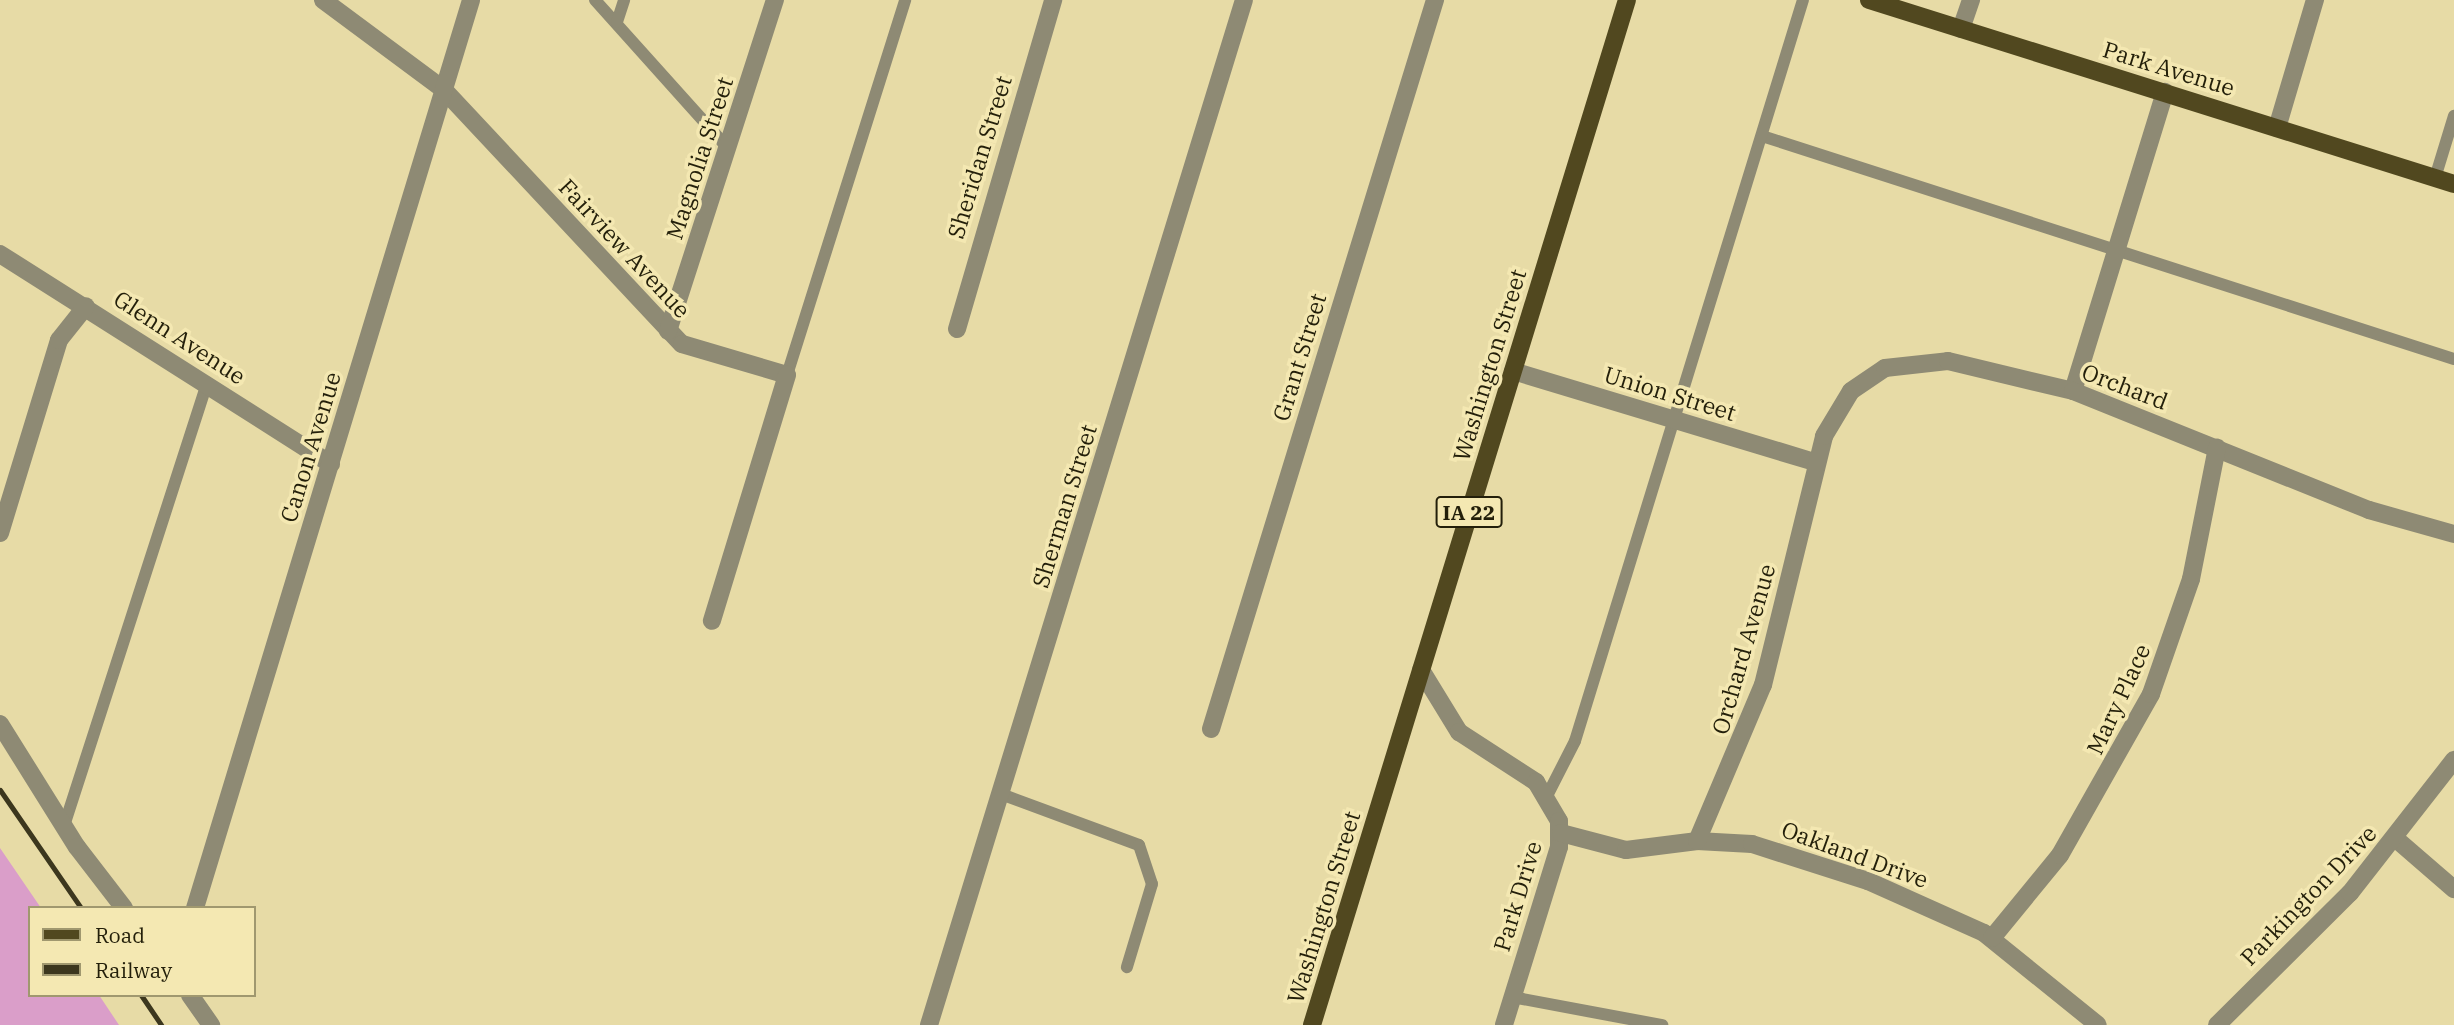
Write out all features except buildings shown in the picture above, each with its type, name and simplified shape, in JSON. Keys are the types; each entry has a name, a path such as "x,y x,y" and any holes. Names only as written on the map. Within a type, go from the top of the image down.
{"main road":[{"name":"Washington Street","path":"1312,1025 1627,0"},
{"name":"Park Avenue","path":"1869,0 2454,184"}],"street":[{"name":"Fairview Avenue","path":"323,0 444,90 668,331 691,348 786,375"},
{"name":"Canon Avenue","path":"196,906 471,0"},
{"name":"Magnolia Street","path":"668,331 775,0"},
{"name":"Sheridan Street","path":"957,329 1053,0"},
{"name":"Sherman Street","path":"929,1025 1244,0"},
{"name":"Grant Street","path":"1211,729 1435,0"},
{"path":"1961,29 1970,0"},
{"path":"2277,128 2315,0"},
{"path":"2073,391 2165,92"},
{"name":"Glenn Avenue","path":"0,254 207,382 331,464"},
{"path":"0,533 60,340 86,306"},
{"name":"Orchard","path":"1814,462 1852,391 1902,362 1948,361 2073,391 2369,510 2454,534"},
{"name":"Union Street","path":"1513,371 1814,462"},
{"path":"712,621 786,375"},
{"name":"Mary Place","path":"1992,938 2060,855 2151,694 2191,579 2217,448"},
{"name":"Orchard Avenue","path":"1697,841 1763,685 1814,462"},
{"path":"1420,670 1459,732 1548,794"},
{"path":"0,724 64,826 123,906"},
{"name":"Parkington Drive","path":"2217,1025 2396,839 2454,760"},
{"name":"Park Drive","path":"1504,1025 1561,833 1548,794"},
{"name":"Oakland Drive","path":"1561,833 1626,850 1697,841 1778,850 1868,881 1992,938 2098,1025"},
{"path":"2396,839 2454,889"},
{"path":"191,997 211,1025"}],"lane":[{"path":"595,0 728,148"},
{"path":"617,23 624,0"},
{"path":"786,375 905,0"},
{"path":"1548,794 1575,741 1803,0"},
{"path":"2435,178 2454,116"},
{"path":"1762,136 2454,359"},
{"path":"64,826 207,382"},
{"path":"1001,794 1139,845 1152,884 1127,967"},
{"path":"1512,997 1662,1025"}],"shaded area":[{"path":"0,848 40,906 28,906 28,997 100,997 119,1025 0,1025"}],"railway":[{"path":"0,790 80,906"},
{"path":"142,997 161,1025"}]}
